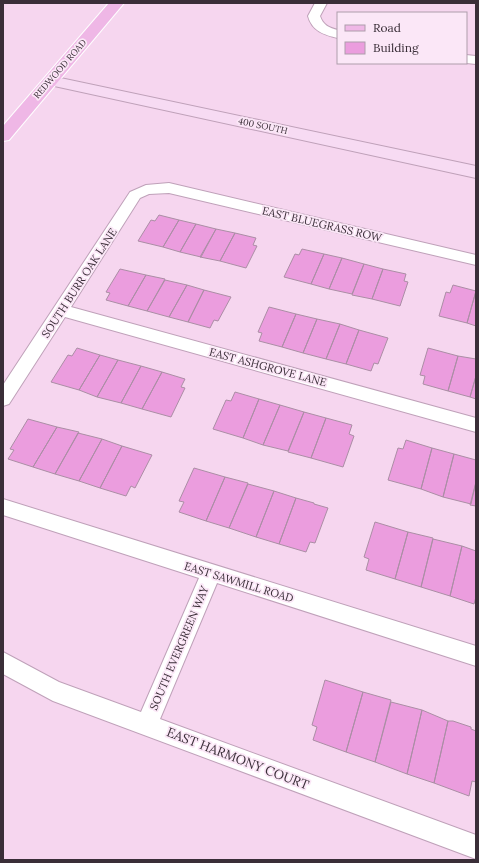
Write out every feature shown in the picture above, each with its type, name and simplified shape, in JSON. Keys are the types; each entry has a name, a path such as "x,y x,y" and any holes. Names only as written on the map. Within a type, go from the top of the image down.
{"main road":[{"name":"REDWOOD ROAD","path":"3,136 117,3"}],"street":[{"path":"321,3 314,16 317,24 325,30 337,34"},
{"name":"400 SOUTH","path":"50,80 476,172"},
{"name":"EAST BLUEGRASS ROW","path":"169,188 476,260"},
{"name":"SOUTH BURR OAK LANE","path":"3,399 135,195 146,190 169,188"},
{"name":"EAST ASHGROVE LANE","path":"61,310 476,425"},
{"name":"EAST SAWMILL ROAD","path":"3,507 476,656"},
{"name":"SOUTH EVERGREEN WAY","path":"147,723 211,573"},
{"name":"EAST HARMONY COURT","path":"3,662 53,690 147,723 476,847"}],"building":[{"path":"159,215 179,220 163,247 138,241 151,220 155,221"},
{"path":"179,220 196,224 180,252 163,247"},
{"path":"196,224 216,229 201,257 180,252"},
{"path":"216,229 235,233 220,261 200,257"},
{"path":"235,233 256,238 253,245 257,246 246,268 220,261"},
{"path":"302,249 324,254 311,284 284,277 295,254 299,255"},
{"path":"324,254 342,258 329,289 311,284"},
{"path":"342,258 364,264 352,294 329,289"},
{"path":"364,264 383,269 372,299 352,295"},
{"path":"120,269 146,275 128,306 106,300 110,293 106,292"},
{"path":"383,269 406,274 404,281 408,282 400,306 372,299"},
{"path":"146,275 165,279 147,311 128,306"},
{"path":"165,280 187,285 169,317 147,311"},
{"path":"187,285 204,290 188,322 169,317"},
{"path":"453,285 476,291 467,323 439,316 446,292 450,293"},
{"path":"204,290 231,297 218,321 214,320 210,328 188,322"},
{"path":"476,291 476,326 467,323"},
{"path":"269,307 296,314 282,347 259,341 262,333 258,332"},
{"path":"296,314 317,319 303,353 282,347"},
{"path":"317,319 340,324 326,359 303,353"},
{"path":"340,324 359,330 346,364 326,359"},
{"path":"359,330 388,338 378,364 374,363 371,371 346,364"},
{"path":"77,348 100,355 79,390 51,382 68,355 72,356"},
{"path":"428,348 458,356 448,391 423,384 425,376 420,375"},
{"path":"100,355 118,360 97,397 79,390"},
{"path":"458,356 476,359 476,376 470,397 448,391"},
{"path":"118,360 141,366 121,403 97,397"},
{"path":"141,366 162,372 142,409 121,403"},
{"path":"162,372 185,379 181,387 185,388 171,417 142,409"},
{"path":"476,376 476,399 470,397"},
{"path":"235,392 259,399 243,438 213,429 226,400 231,401"},
{"path":"259,399 280,405 263,445 243,438"},
{"path":"280,405 304,412 288,451 263,445"},
{"path":"304,412 326,418 311,458 288,452"},
{"path":"326,418 352,425 349,434 354,436 343,467 311,458"},
{"path":"28,419 57,427 33,467 8,459 14,450 10,449"},
{"path":"57,427 79,432 55,474 33,467"},
{"path":"78,433 102,439 79,481 55,474"},
{"path":"102,439 122,446 100,488 79,481"},
{"path":"406,440 432,448 421,489 388,480 398,448 403,449"},
{"path":"122,446 152,455 135,488 131,486 126,496 100,488"},
{"path":"432,448 454,454 443,497 421,489"},
{"path":"454,454 476,460 476,482 471,504 443,497"},
{"path":"194,468 225,477 206,521 179,512 184,502 179,501"},
{"path":"225,477 248,483 229,528 206,521"},
{"path":"476,482 476,506 470,505"},
{"path":"248,484 274,491 256,537 229,528"},
{"path":"274,491 296,498 279,544 256,537"},
{"path":"296,498 328,508 315,543 310,542 306,552 279,544"},
{"path":"375,522 408,532 395,579 366,570 369,559 364,557"},
{"path":"408,532 433,538 421,587 395,579"},
{"path":"433,539 462,546 450,596 421,587"},
{"path":"462,546 476,551 476,597 474,604 450,596"},
{"path":"325,680 363,692 346,752 313,740 317,727 312,725"},
{"path":"363,692 391,700 375,762 346,752"},
{"path":"391,702 422,710 407,774 375,762"},
{"path":"422,710 448,721 434,783 407,774"},
{"path":"448,721 453,721 471,727 471,729 476,731 476,782 472,781 469,796 434,783"}]}
